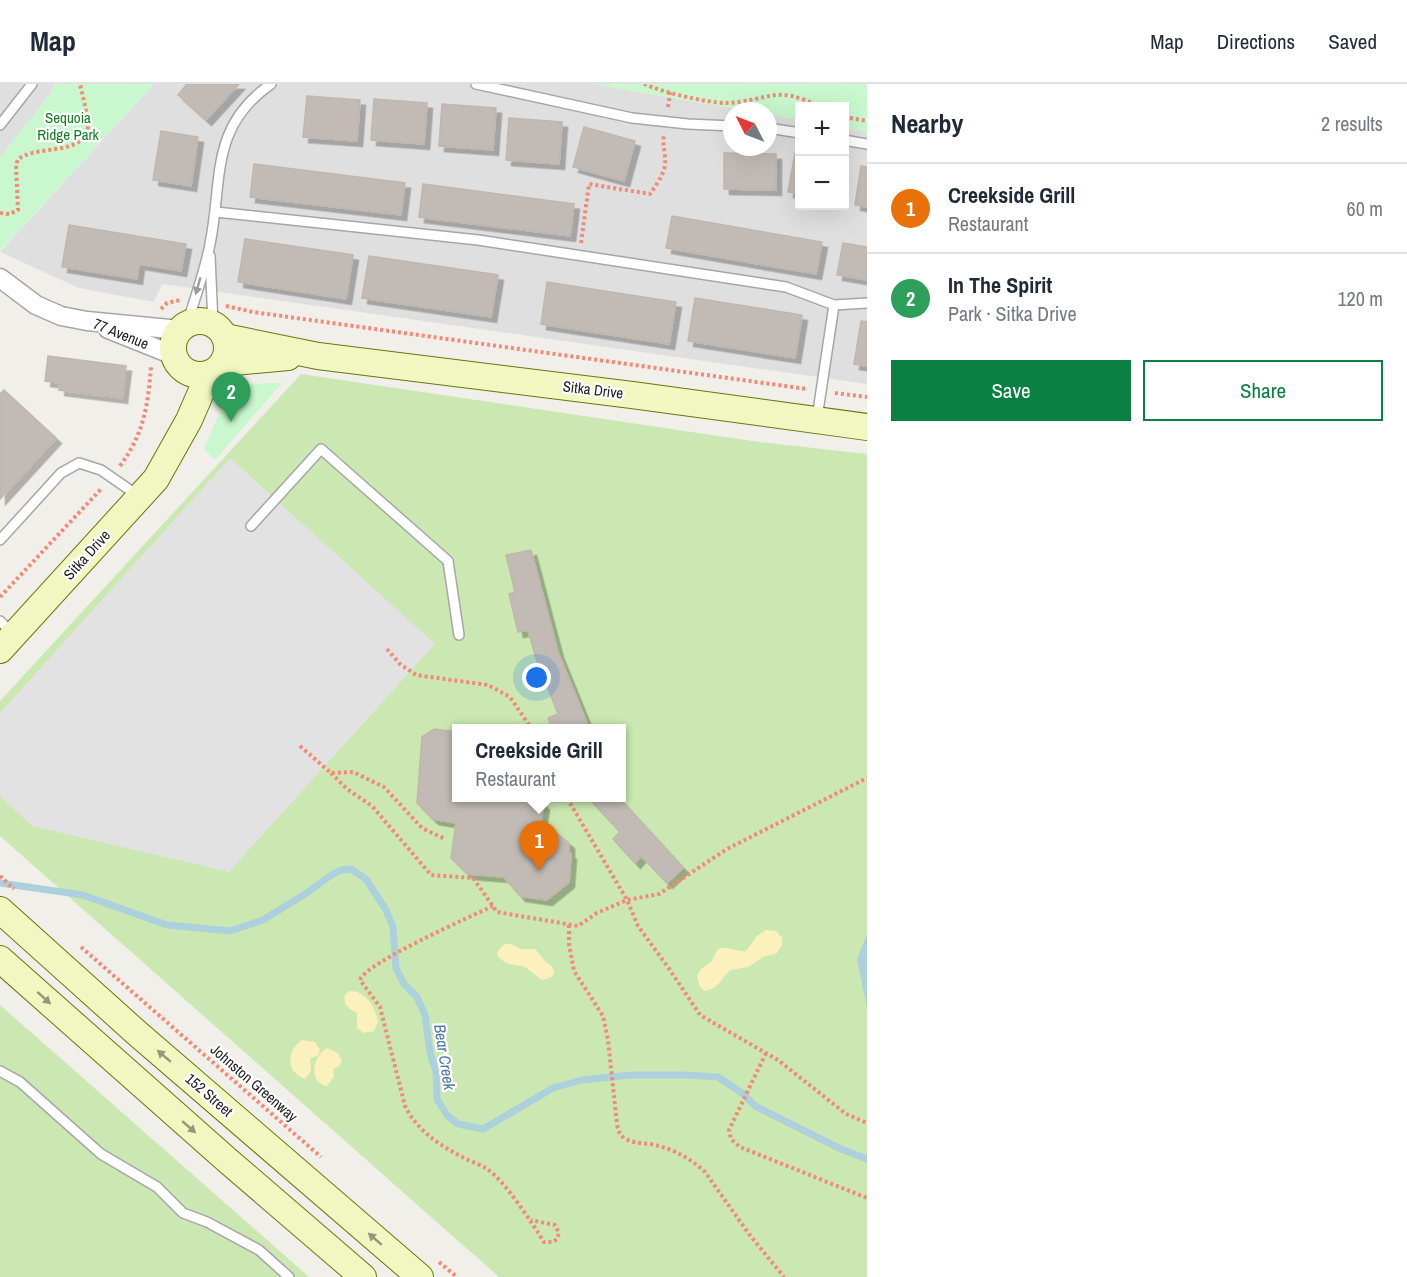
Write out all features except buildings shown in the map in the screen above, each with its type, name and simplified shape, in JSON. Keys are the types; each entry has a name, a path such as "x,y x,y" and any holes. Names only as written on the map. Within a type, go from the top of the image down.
{"street":[{"path":"0,278 36,305 61,316 87,321"},
{"name":"77 Avenue","path":"87,321 183,327"},
{"name":"77 Avenue","path":"87,321 178,363"},
{"path":"196,321 219,322 228,346 216,369 191,375 178,363 175,337 183,327 196,321"},
{"name":"Sitka Drive","path":"219,322 248,340 318,356 867,427"},
{"name":"Sitka Drive","path":"5,636 156,479 216,369 270,358 318,356"},
{"name":"Sitka Drive","path":"169,456 178,363"},
{"name":"152 Street","path":"6,915 156,1049 420,1277"},
{"path":"0,959 218,1153 363,1277"}],"lane":[{"path":"0,125 32,84"},
{"path":"183,327 210,247 224,143 247,103 271,84"},
{"path":"476,84 632,118 723,125"},
{"path":"777,129 795,132"},
{"path":"849,141 867,144"},
{"path":"216,212 478,240 786,287 834,305 867,303"},
{"path":"210,247 219,322"},
{"path":"817,420 834,305"},
{"path":"250,526 321,449 448,561 459,635"},
{"path":"0,540 61,472 79,463 100,470 140,497"},
{"path":"0,1071 20,1082 101,1154 157,1187 183,1213 207,1222 258,1250 289,1277"}],"path":[{"path":"0,213 9,214 18,210 16,165 18,159 28,154 75,144 86,136 89,123 80,84"},
{"path":"644,84 723,103 777,90 791,90 813,102"},
{"path":"580,255 589,184 650,194 660,179 665,167 662,147 670,92"},
{"path":"849,118 867,121"},
{"path":"219,322 253,312 867,398"},
{"path":"387,649 400,664 416,675 488,685 510,697 528,724"},
{"path":"300,746 346,789 372,806 431,875 473,878 497,912 578,926 597,913 627,900 659,894 728,849 867,778"},
{"path":"331,773 353,772 384,787 422,828 445,838"},
{"path":"569,802 627,900 638,926 700,1016 778,1060 846,1114 867,1123"},
{"path":"493,906 420,941 362,974 360,980 380,1007 409,1114 422,1131 439,1144 488,1170 531,1220 544,1242 553,1242 557,1239 559,1233 555,1225 531,1220"},
{"path":"569,925 569,944 574,971 582,986 602,1012 608,1040 620,1134 626,1139 669,1149 696,1164 705,1172 748,1234 784,1277"},
{"name":"Johnston Greenway","path":"80,946 322,1158"},
{"path":"766,1053 729,1130 731,1139 740,1147 867,1198"},
{"path":"432,1255 457,1277"}],"shaded area":[{"path":"0,84 55,84 51,93 0,157"},
{"path":"154,84 594,84 723,107 723,156 777,156 777,116 795,119 795,210 849,210 849,129 867,132 867,384 162,284 154,302 79,288 0,252"},
{"path":"230,458 435,644 229,872 32,826 0,796 0,713"}],"green space":[{"name":"Sequoia Ridge Park","path":"55,84 154,84 0,251 0,157 51,93"},
{"path":"594,84 867,84 867,132 849,129 849,102 795,102 795,119 777,116 777,102 723,102 723,107"},
{"path":"301,374 759,442 867,454 867,1277 499,1277 0,836 0,701"},
{"path":"282,383 215,460 204,449 227,395 238,384"},
{"path":"0,1005 309,1277 0,1277"}],"sand":[{"path":"766,930 776,931 782,938 782,945 777,953 763,957 748,967 730,970 710,990 705,991 700,987 697,976 701,969 711,962 718,949 746,951 757,936"},
{"path":"505,944 521,949 535,949 553,967 552,977 542,980 525,967 506,963 498,957 497,953"},
{"path":"350,991 365,997 375,1011 378,1022 374,1031 364,1033 357,1028 357,1013 345,1002 345,995"},
{"path":"302,1040 315,1042 320,1050 318,1055 310,1059 311,1071 305,1079 294,1072 290,1061 293,1050"},
{"path":"327,1048 338,1053 342,1061 333,1069 334,1077 327,1086 317,1080 314,1069 318,1057"}],"water":[{"path":"867,934 867,1008 857,959"}],"waterway":[{"name":"Bear Creek","path":"0,883 83,895 167,925 230,931 263,920 330,876 341,870 351,869 366,879 386,910 393,927 396,968 404,984 417,997 425,1015 430,1053 436,1071 437,1099 447,1115 458,1124 483,1129 553,1088 582,1080 631,1075 718,1077 742,1093 755,1106 841,1149 867,1159"}],"place":[{"name":"In The Spirit","path":"231,422"},
{"name":"Creekside Grill","path":"539,871"}]}
